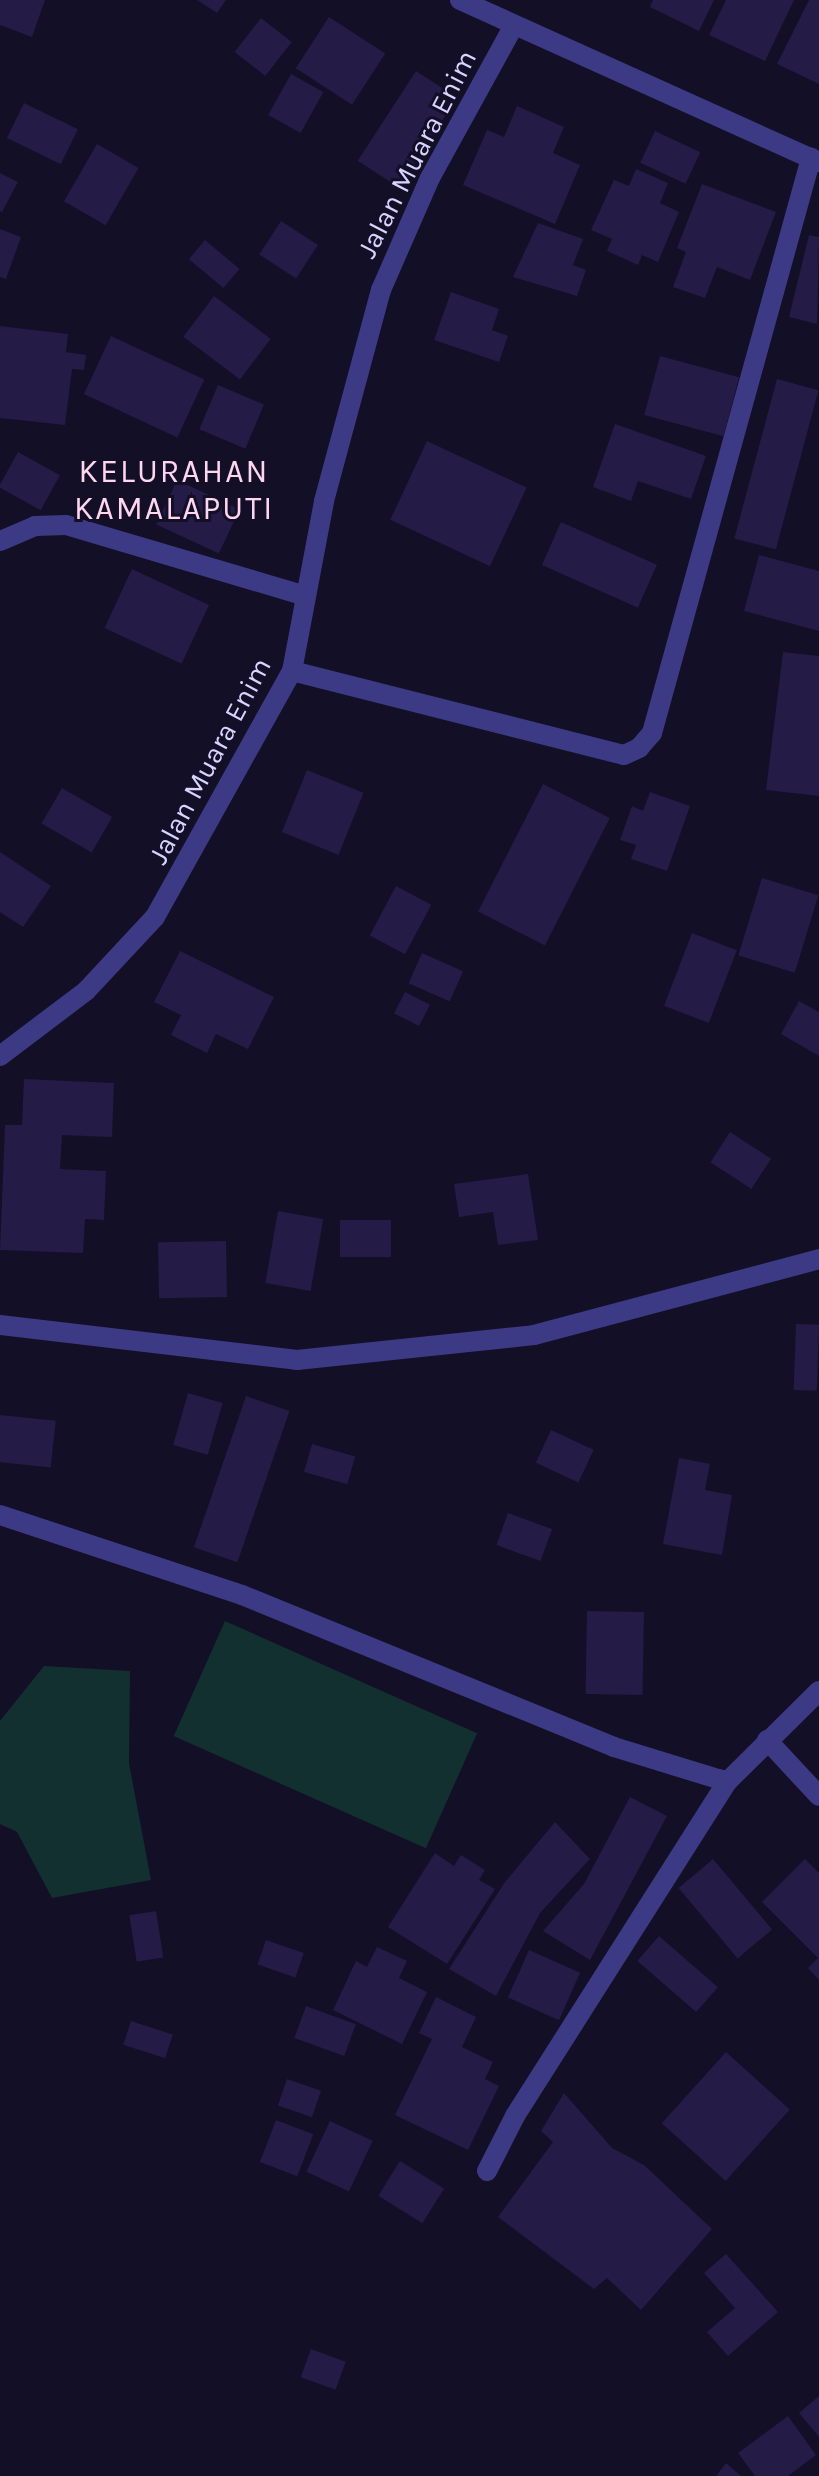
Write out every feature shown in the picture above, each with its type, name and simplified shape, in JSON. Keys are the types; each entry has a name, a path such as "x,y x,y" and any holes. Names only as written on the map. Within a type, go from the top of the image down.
{"street":[{"path":"292,671 624,755 639,748 652,733 815,160 513,27 460,0"},
{"name":"Jalan Muara Enim","path":"0,1056 86,991 155,917 292,671 303,595 341,435 397,247 513,27"},
{"path":"0,541 35,526 66,525 303,595"},
{"path":"0,1325 297,1360 534,1335 819,1259"},
{"path":"0,1515 242,1595 614,1747 728,1781"},
{"path":"487,2171 515,2116 728,1781 819,1691"},
{"path":"767,1740 819,1796"}],"green space":[{"path":"225,1621 477,1733 426,1848 174,1736"},
{"path":"44,1666 130,1671 129,1763 151,1880 52,1898 17,1832 0,1824 0,1721"}],"building":[{"path":"0,0 45,0 32,37 0,25"},
{"path":"197,0 226,0 217,13"},
{"path":"653,0 714,0 699,31 650,7"},
{"path":"726,0 794,0 765,61 709,35"},
{"path":"809,0 819,0 819,84 777,64"},
{"path":"329,17 385,53 352,105 296,68"},
{"path":"261,18 292,42 265,76 235,52"},
{"path":"416,71 457,98 399,187 358,161"},
{"path":"291,74 323,92 301,133 268,115"},
{"path":"24,103 78,129 61,164 7,138"},
{"path":"517,106 564,127 553,153 580,165 555,224 463,185 487,130 504,137"},
{"path":"655,131 700,152 686,184 640,163"},
{"path":"97,144 139,168 106,225 64,201"},
{"path":"636,169 668,183 660,203 679,212 658,262 642,255 638,265 607,251 612,239 591,230 614,180 629,186"},
{"path":"0,173 18,182 2,212 0,211"},
{"path":"702,184 776,212 750,280 717,267 705,298 673,287 686,252 677,248"},
{"path":"281,221 318,245 296,279 259,255"},
{"path":"538,223 583,239 573,265 586,270 577,296 513,277"},
{"path":"0,229 21,237 6,279 0,277"},
{"path":"809,235 819,237 817,324 789,317"},
{"path":"205,240 239,269 223,288 189,259"},
{"path":"451,292 499,309 492,330 508,336 499,362 434,340"},
{"path":"214,296 271,339 240,379 183,337"},
{"path":"0,326 68,334 66,352 86,355 84,370 72,369 65,425 0,418"},
{"path":"111,336 204,380 177,438 84,394"},
{"path":"660,356 739,377 723,436 644,415"},
{"path":"777,379 819,390 776,550 734,538"},
{"path":"218,385 264,405 245,449 199,429"},
{"path":"615,424 706,456 691,499 638,481 631,501 593,487"},
{"path":"427,441 527,487 490,566 390,520"},
{"path":"18,452 60,475 41,510 0,488"},
{"path":"177,480 240,509 219,554 156,524"},
{"path":"561,522 657,565 638,608 542,565"},
{"path":"759,555 819,571 819,631 744,611"},
{"path":"132,569 209,605 182,664 105,628"},
{"path":"783,652 819,656 819,796 766,790"},
{"path":"307,770 364,793 338,855 282,832"},
{"path":"543,784 610,818 545,945 478,911"},
{"path":"62,788 112,817 92,853 42,824"},
{"path":"650,792 690,806 667,871 631,859 636,845 620,840 632,806 643,811"},
{"path":"0,852 51,886 23,927 0,912"},
{"path":"762,878 818,895 795,973 738,955"},
{"path":"396,886 431,905 405,954 370,935"},
{"path":"692,933 737,950 709,1023 664,1006"},
{"path":"180,951 274,997 248,1049 216,1034 207,1053 171,1035 181,1015 154,1002"},
{"path":"422,953 463,971 450,1001 409,983"},
{"path":"405,992 430,1005 419,1026 394,1013"},
{"path":"799,1001 819,1012 819,1056 781,1034"},
{"path":"24,1079 114,1083 112,1137 62,1135 60,1169 106,1171 104,1220 85,1219 83,1253 0,1250 5,1125 22,1125"},
{"path":"730,1132 771,1159 751,1189 710,1162"},
{"path":"528,1174 538,1240 498,1245 493,1212 459,1217 454,1184"},
{"path":"278,1211 323,1219 311,1291 265,1283"},
{"path":"340,1220 391,1220 391,1257 340,1257"},
{"path":"226,1241 227,1297 159,1298 158,1242"},
{"path":"796,1324 819,1325 817,1391 794,1390"},
{"path":"188,1393 223,1403 208,1455 173,1445"},
{"path":"246,1396 289,1411 237,1562 194,1547"},
{"path":"0,1415 56,1421 51,1468 0,1462"},
{"path":"551,1430 594,1450 578,1482 536,1463"},
{"path":"312,1444 355,1456 347,1484 304,1472"},
{"path":"679,1458 710,1464 705,1490 732,1495 722,1555 663,1544"},
{"path":"508,1513 552,1529 541,1561 496,1545"},
{"path":"587,1611 644,1612 643,1695 586,1694"},
{"path":"630,1797 667,1816 590,1960 543,1931 584,1884"},
{"path":"555,1822 590,1859 540,1913 496,1996 449,1969 505,1882"},
{"path":"435,1853 454,1866 461,1855 485,1870 479,1880 495,1889 447,1964 388,1927"},
{"path":"713,1859 772,1929 738,1958 679,1888"},
{"path":"805,1859 819,1873 819,1980 808,1968 818,1958 762,1902"},
{"path":"156,1911 163,1957 137,1962 129,1915"},
{"path":"659,1936 718,1987 696,2012 637,1961"},
{"path":"266,1940 304,1953 295,1978 258,1965"},
{"path":"377,1947 407,1961 399,1978 427,1992 402,2044 333,2010 356,1961 367,1967"},
{"path":"529,1950 580,1973 559,2020 508,1998"},
{"path":"436,1997 476,2017 462,2047 493,2062 485,2079 499,2086 468,2150 395,2115 432,2039 419,2033"},
{"path":"306,2006 356,2024 344,2056 294,2038"},
{"path":"131,2021 173,2035 165,2058 123,2045"},
{"path":"726,2052 790,2110 726,2181 662,2123"},
{"path":"287,2079 321,2091 312,2117 278,2105"},
{"path":"564,2093 612,2148 644,2165 712,2229 641,2310 607,2278 594,2289 498,2217 553,2142 541,2131"},
{"path":"276,2120 313,2134 297,2176 260,2162"},
{"path":"330,2121 373,2141 349,2192 306,2172"},
{"path":"400,2161 444,2189 422,2223 378,2196"},
{"path":"726,2254 778,2312 728,2356 707,2332 735,2308 704,2273"},
{"path":"311,2349 346,2362 336,2390 301,2377"},
{"path":"819,2396 819,2437 799,2413"},
{"path":"788,2416 816,2455 788,2476 755,2476 738,2453"},
{"path":"726,2463 741,2476 716,2476"}],"district":[{"name":"KELURAHAN KAMALAPUTI","path":"174,492"}]}
